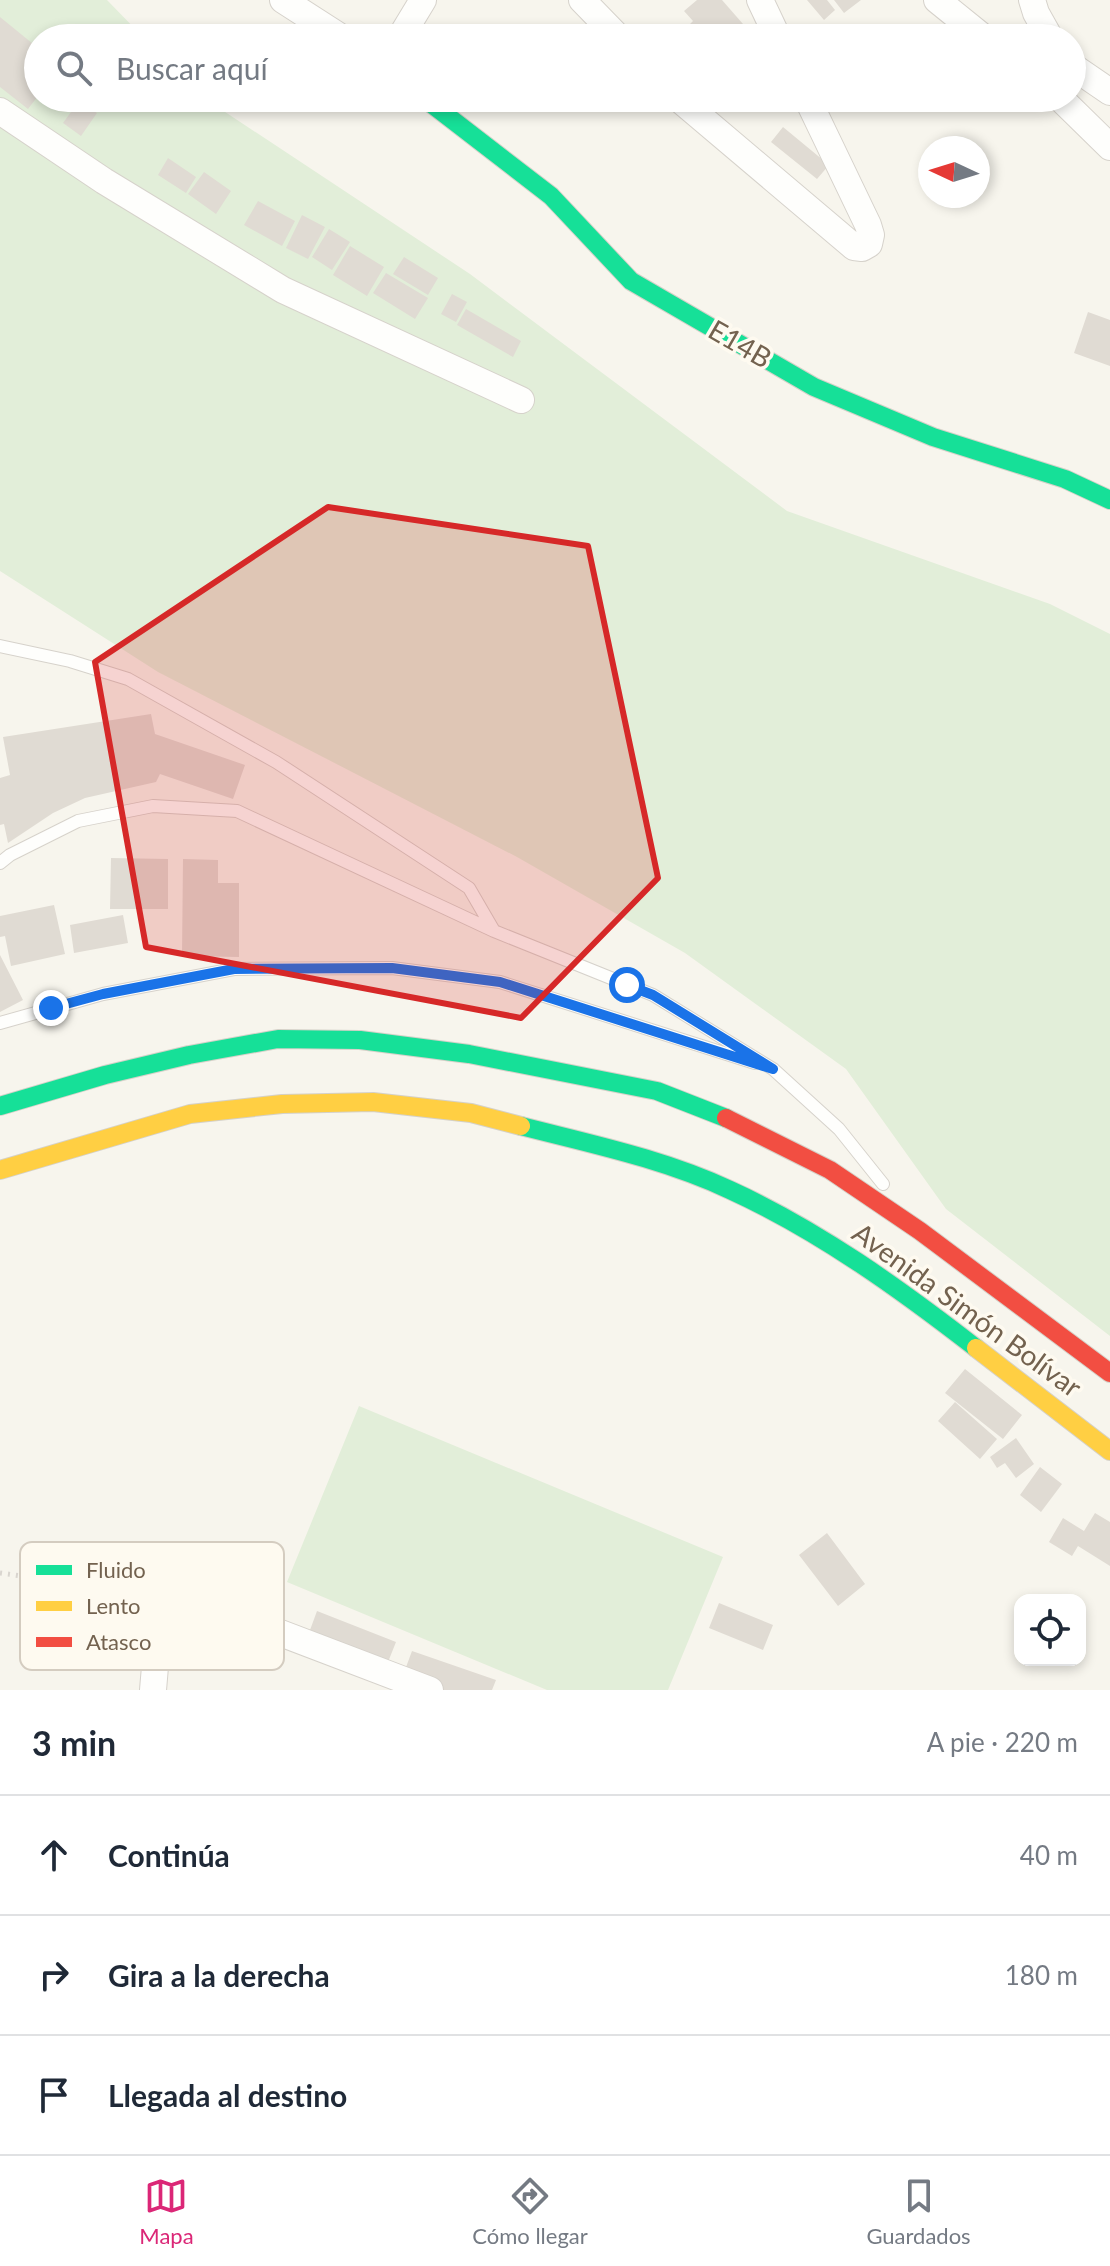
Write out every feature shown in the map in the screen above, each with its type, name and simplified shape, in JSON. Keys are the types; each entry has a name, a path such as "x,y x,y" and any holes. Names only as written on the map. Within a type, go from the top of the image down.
{"main road":[{"name":"E14B","path":"441,112 551,196 631,281 705,324 814,387 933,437 1065,479 1110,500"},
{"name":"Avenida Simón Bolívar","path":"0,1106 105,1075 189,1055 278,1039 360,1040 469,1054 657,1091 734,1121 830,1170 920,1231 1110,1373"},
{"name":"Avenida Simón Bolívar","path":"0,1170 190,1114 282,1104 373,1102 471,1113 662,1163 731,1190 820,1238 912,1299 1110,1451"}],"street":[{"path":"283,0 320,24"},
{"path":"408,24 423,0"},
{"path":"582,0 605,24"},
{"path":"760,0 771,24"},
{"path":"937,0 967,24"},
{"path":"1032,0 1042,24"},
{"path":"1086,76 1110,92"},
{"path":"0,111 92,173 283,290 521,400"},
{"path":"695,112 854,247 862,248 869,244 871,235 868,225 814,112"},
{"path":"1074,112 1110,147"},
{"path":"284,1634 430,1690"},
{"path":"153,1690 155,1670"}],"lane":[{"path":"0,646 70,661 128,679 276,762 469,888 494,931"},
{"path":"0,863 78,821 153,806 237,811 494,931 653,995 773,1069 839,1129 920,1231"},
{"path":"0,1023 103,994 234,969 392,968 500,982 773,1069"}],"path":[{"path":"0,1573 20,1576"}],"highlighted area":[{"path":"328,507 588,546 658,878 521,1018 146,947 95,662"}],"green space":[{"path":"0,0 107,0 130,24 24,24 24,112 225,112 470,274 787,511 1050,604 1110,634 1110,1336 946,1209 846,1069 685,953 517,857 158,672 0,571"},
{"path":"359,1406 723,1557 668,1690 547,1690 287,1582"}],"building":[{"path":"697,0 722,0 743,24 690,24 693,21 684,11"},
{"path":"807,0 827,0 835,10 824,20"},
{"path":"834,0 861,0 844,13"},
{"path":"0,17 24,37 24,106 0,87"},
{"path":"71,112 97,113 81,136 63,123"},
{"path":"783,127 829,165 817,179 771,142"},
{"path":"168,158 196,177 186,193 158,175"},
{"path":"204,172 231,191 216,214 188,194"},
{"path":"258,201 295,221 282,246 244,225"},
{"path":"302,215 325,227 308,259 286,248"},
{"path":"329,229 350,242 332,270 312,257"},
{"path":"350,246 384,267 367,296 333,275"},
{"path":"404,257 438,278 428,295 393,274"},
{"path":"386,273 428,298 415,319 373,293"},
{"path":"452,294 467,302 456,322 441,314"},
{"path":"466,309 521,341 513,357 457,325"},
{"path":"1088,312 1110,320 1110,366 1074,353"},
{"path":"151,714 155,734 245,765 233,799 160,774 156,782 85,798 53,813 8,843 4,824 0,825 0,778 10,775 3,737"},
{"path":"111,858 168,859 168,909 110,909"},
{"path":"183,859 218,860 218,883 239,883 239,957 182,956"},
{"path":"54,905 65,954 11,966 5,936 0,937 0,916"},
{"path":"123,915 128,943 74,953 70,925"},
{"path":"0,955 23,1000 0,1012"},
{"path":"965,1369 1022,1415 1003,1439 945,1393"},
{"path":"955,1402 997,1439 980,1459 938,1421"},
{"path":"1016,1438 1034,1464 1016,1478 1005,1463 997,1468 990,1457"},
{"path":"1040,1467 1062,1484 1041,1512 1020,1495"},
{"path":"1095,1513 1110,1522 1110,1566 1078,1546 1072,1556 1049,1542 1063,1518 1084,1531"},
{"path":"827,1533 865,1584 838,1606 799,1555"},
{"path":"719,1603 773,1625 763,1650 709,1628"},
{"path":"317,1611 396,1642 384,1672 306,1641"},
{"path":"412,1651 496,1680 492,1690 438,1690 402,1678"}],"traffic: fast":[{"path":"442,112 551,196 631,281 814,387 933,437 1065,479 1110,500"},
{"path":"0,1106 105,1075 189,1055 278,1039 360,1040 469,1054 657,1091 726,1118"},
{"path":"521,1126 679,1169 763,1206 858,1262 976,1348"}],"traffic: slow":[{"path":"0,1170 190,1114 282,1104 373,1102 471,1113 521,1126"},
{"path":"976,1348 1110,1451"}],"traffic: jam":[{"path":"726,1118 830,1170 920,1231 1110,1373"}],"route":[{"path":"51,1008 103,994 234,969 392,968 500,982 773,1069 653,995 627,985"}]}
